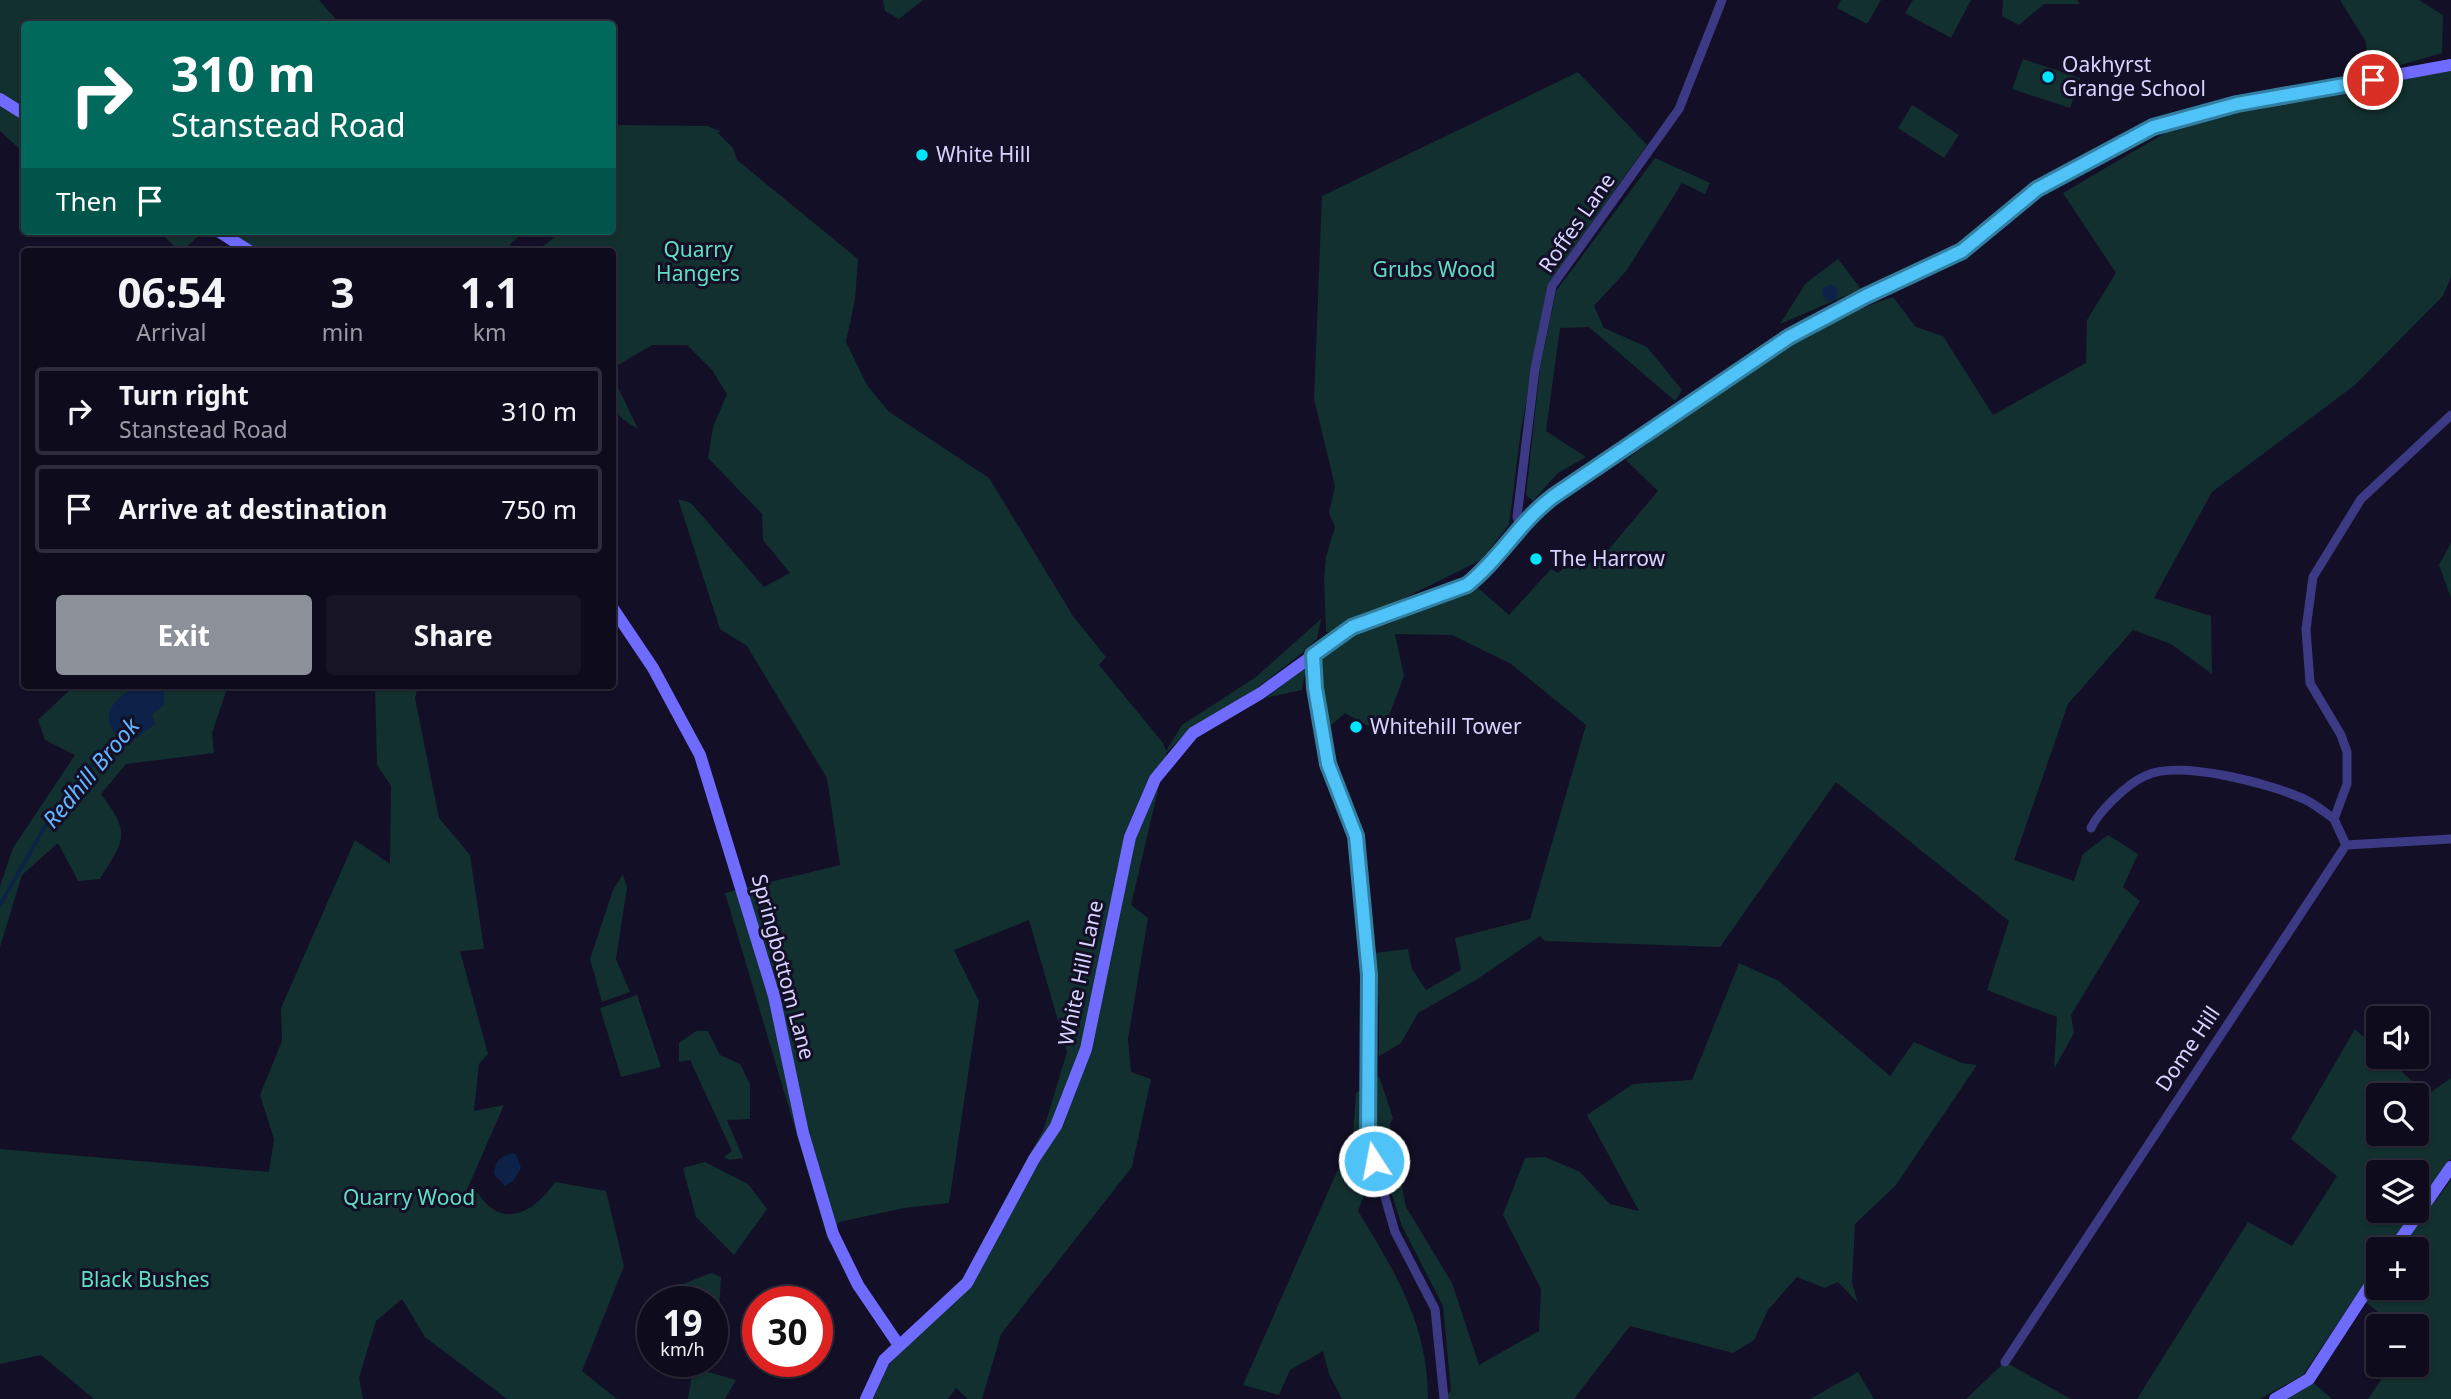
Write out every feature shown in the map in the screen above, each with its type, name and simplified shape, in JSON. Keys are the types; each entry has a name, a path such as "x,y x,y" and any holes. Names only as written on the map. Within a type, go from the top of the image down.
{"street":[{"name":"Roffes Lane","path":"1521,527 1517,517 1535,369 1552,286 1679,109 1723,0"},
{"name":"White Hill Lane","path":"866,1399 884,1360 898,1344 932,1318 967,1283 1034,1159 1056,1126 1086,1049 1130,837 1155,779 1193,733 1261,693 1352,627 1467,585 1483,573 1537,509 1789,337 1866,296 1962,251 2037,189 2153,127 2237,104 2451,65"},
{"path":"0,99 21,112"},
{"path":"224,235 245,248"},
{"path":"2334,819 2347,784 2347,752 2341,735 2310,683 2306,629 2313,577 2361,499 2451,415"},
{"name":"Springbottom Lane","path":"616,613 653,668 700,755 774,996 803,1133 832,1234 858,1285 898,1344"},
{"path":"1313,655 1315,688 1328,764 1356,836 1369,975 1368,1139 1395,1232 1435,1309 1444,1399"},
{"path":"2091,828 2098,814 2145,775 2183,770 2259,782 2309,801 2334,819 2346,845 2451,839"},
{"name":"Dome Hill","path":"2005,1362 2346,845"},
{"path":"2402,1237 2451,1167"},
{"path":"2275,1399 2309,1379 2366,1291"}],"green space":[{"path":"0,0 319,0 337,21 21,21 21,150 0,131"},
{"path":"883,0 923,0 899,19 885,11"},
{"path":"1841,0 1881,0 1867,24 1837,8"},
{"path":"1913,0 1971,0 1951,38 1905,13"},
{"path":"2003,0 2077,0 2080,4 2044,4 2019,25 2002,16"},
{"path":"2340,0 2419,0 2443,15 2442,53 2367,75 2366,42"},
{"path":"2023,59 2080,78 2070,108 2012,89"},
{"path":"2451,71 2451,277 2443,296 2355,385 2212,492 2154,598 2211,616 2212,674 2171,644 2133,630 2068,704 2014,860 2074,881 2083,854 2108,835 2138,854 2123,887 2140,901 2071,1015 2074,1033 2054,1069 2057,1017 1987,990 2009,921 1836,782 1720,947 1545,941 1540,936 1476,980 1418,1013 1401,1043 1379,1056 1379,1005 1373,953 1408,949 1412,969 1426,990 1461,970 1455,938 1530,919 1586,725 1511,664 1452,635 1395,634 1404,676 1382,734 1345,713 1329,727 1319,670 1320,659 1363,630 1387,624 1477,587 1509,615 1551,569 1558,573 1580,553 1579,571 1609,549 1658,491 1626,460 1721,389 1785,346 1855,311 1893,297 1916,327 1943,336 1993,415 2086,363 2087,320 2116,273 2063,193 2175,127 2296,98"},
{"name":"Grubs Wood","path":"1578,72 1647,145 1548,284 1521,430 1509,525 1481,560 1338,631 1326,632 1324,580 1326,557 1335,527 1329,513 1335,486 1314,399 1322,196"},
{"path":"1912,105 1959,135 1944,158 1898,128"},
{"name":"Quarry Hangers","path":"616,125 707,126 720,131 718,133 733,148 737,160 858,259 855,299 846,342 867,385 888,411 989,478 1073,616 1106,657 1099,665 1163,743 1166,751 1182,725 1256,677 1321,619 1317,639 1301,654 1257,688 1190,729 1167,752 1131,905 1148,918 1128,1039 1131,1072 1151,1079 1132,1167 1001,1334 982,1399 968,1399 956,1388 948,1399 873,1399 888,1366 954,1292 971,1266 1044,1128 1067,1052 1029,920 954,950 979,1001 949,1203 904,1208 839,1222 829,1243 725,893 840,865 827,778 747,646 720,629 678,499 691,503 764,587 790,573 763,540 762,514 708,458 713,427 727,394 712,370 687,345 652,345 616,366 616,248 542,248 556,235 616,235"},
{"path":"1655,158 1710,183 1705,194 1682,183 1627,270 1594,306 1604,328 1647,347 1682,390 1675,401 1589,327 1560,328 1546,431 1586,457 1558,473 1533,501 1526,495 1540,368 1556,291"},
{"path":"162,235 200,235 185,248 177,248"},
{"path":"219,235 521,235 510,244 512,248 238,248"},
{"path":"1838,259 1861,289 1780,324 1806,283"},
{"path":"616,383 638,429 616,412"},
{"path":"2451,543 2451,598 2439,565"},
{"path":"1306,667 1302,690 1266,698"},
{"path":"71,689 227,689 212,733 214,753 126,764 101,794 117,819 121,836 115,854 100,879 78,881 58,843 22,875 0,947 0,886 13,848 75,755 45,740 38,720"},
{"path":"375,689 417,689 415,698 439,818 470,855 484,949 460,951 488,1054 479,1064 474,1111 504,1105 466,1192 478,1193 487,1205 497,1212 508,1214 528,1209 547,1193 555,1182 606,1191 624,1266 582,1371 617,1399 507,1399 425,1337 402,1299 376,1321 359,1378 363,1399 94,1399 41,1355 0,1364 0,1149 269,1172 274,1139 260,1095 282,1041 281,1008 355,840 390,864 391,786 377,765"},
{"path":"623,874 627,888 616,959 630,992 602,1002 590,959 613,890"},
{"path":"1739,963 1779,981 1890,1076 1914,1042 1962,1063 1977,1065 1896,1185 1855,1224 1852,1283 1858,1303 1838,1282 1825,1288 1797,1277 1768,1310 1754,1340 1733,1353 1630,1326 1574,1399 1442,1399 1451,1391 1443,1306 1402,1226 1379,1155 1358,1211 1385,1256 1416,1323 1427,1372 1428,1399 1342,1399 1329,1374 1323,1351 1290,1370 1279,1395 1243,1385 1353,1135 1356,1093 1379,1076 1393,1118 1390,1124 1406,1207 1452,1283 1479,1365 1539,1331 1541,1289 1503,1215 1525,1158 1545,1157 1580,1172 1610,1204 1639,1211 1587,1115 1633,1084 1692,1080"},
{"path":"637,995 661,1067 621,1077 600,1008"},
{"path":"2355,1029 2366,1039 2366,1069 2399,1069 2414,1083 2366,1083 2366,1146 2429,1146 2429,1094 2451,1078 2451,1158 2429,1190 2429,1160 2366,1160 2366,1223 2406,1223 2396,1237 2366,1237 2366,1281 2303,1375 2260,1399 2137,1399 2248,1222 2292,1246 2337,1176 2291,1139"},
{"path":"696,1031 708,1031 720,1055 740,1064 750,1084 750,1119 727,1120 743,1158 730,1160 724,1157 732,1151 690,1060 679,1062 679,1043"},
{"path":"705,1162 748,1184 767,1209 734,1255 696,1217 683,1168"},
{"path":"2451,1180 2451,1399 2368,1399 2383,1377 2429,1377 2429,1314 2380,1314 2362,1299 2366,1294 2366,1300 2429,1300 2429,1237 2408,1237 2419,1223 2429,1223 2429,1209"},
{"path":"711,1273 721,1277 720,1286 678,1286"},
{"path":"2005,1362 2071,1399 1966,1399"},
{"path":"1858,1372 1874,1399 1810,1399"},
{"path":"692,1377 726,1377 736,1380 725,1399 688,1399"},
{"path":"2309,1379 2332,1399 2275,1399"}],"water":[{"path":"1830,285 1836,287 1836,299 1830,301 1824,299 1822,293 1824,287"},
{"path":"166,689 164,705 152,715 155,724 132,741 121,740 114,732 109,716 115,702 129,691"},
{"path":"512,1153 516,1154 521,1168 514,1180 505,1186 494,1174 495,1169 499,1160"}],"waterway":[{"name":"Redhill Brook","path":"0,905 47,823 102,753 115,748 124,737"}],"place":[{"name":"Oakhyrst Grange School","path":"2048,77"},
{"name":"White Hill","path":"922,155"},
{"name":"The Harrow","path":"1536,559"},
{"name":"Whitehill Tower","path":"1356,727"}],"route":[{"path":"1374,1161 1368,1139 1369,975 1356,836 1328,764 1313,676 1313,655 1326,643 1352,627 1467,585 1483,573 1537,509 1554,496 1608,462 1789,337 1866,296 1962,251 2028,195 2045,184 2153,127 2237,104 2373,80"}],"park label":[{"name":"Quarry Wood","path":"409,1198"},
{"name":"Black Bushes","path":"145,1280"}]}
